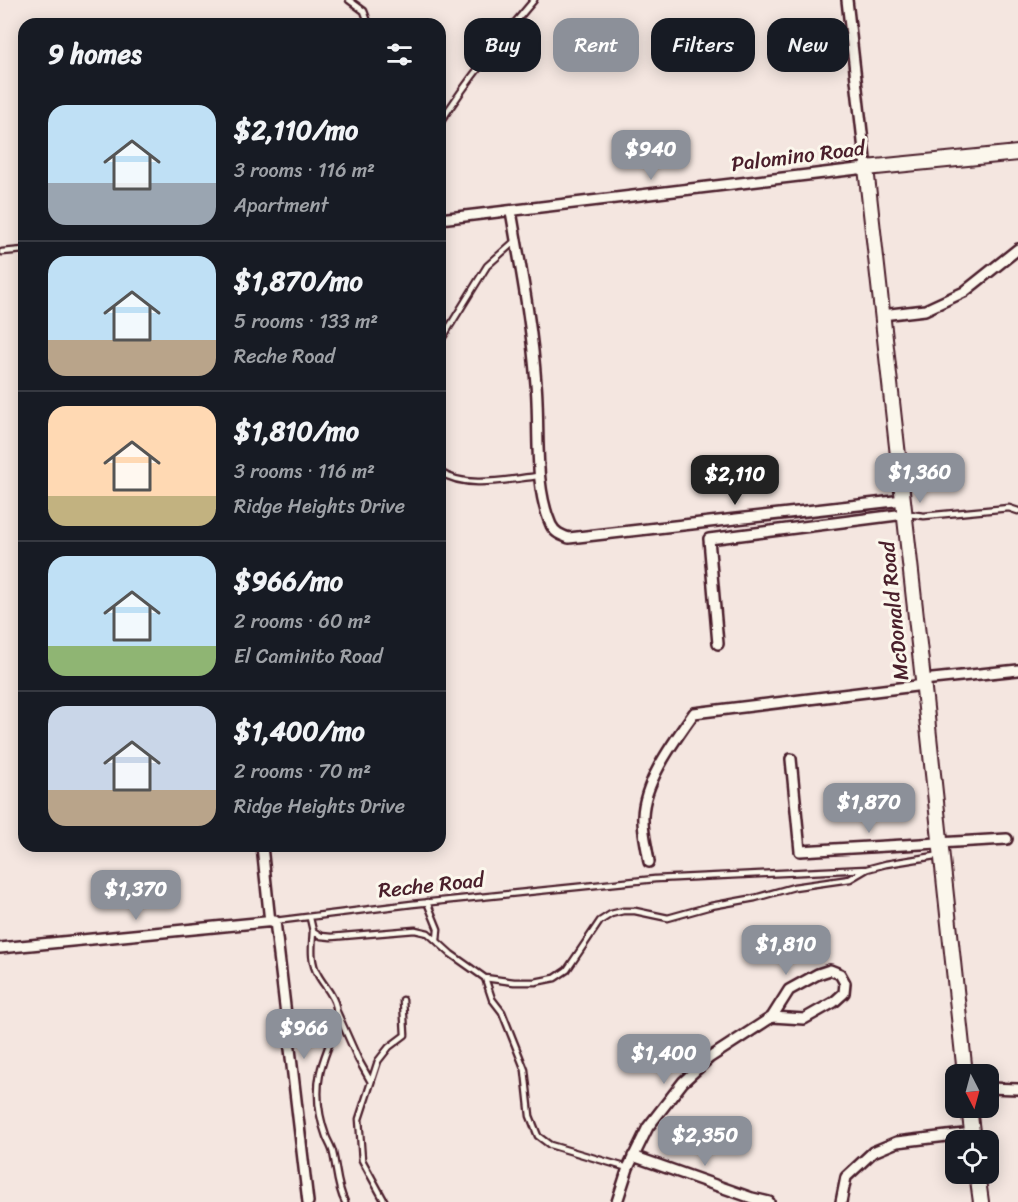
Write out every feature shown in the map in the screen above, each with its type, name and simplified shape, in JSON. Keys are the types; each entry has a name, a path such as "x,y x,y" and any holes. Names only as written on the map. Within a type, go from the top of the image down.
{"street":[{"name":"McDonald Road","path":"847,0 924,682 964,1064"},
{"name":"Palomino Road","path":"446,218 866,168 1018,153"},
{"path":"511,212 532,339 540,476 552,526 558,535 569,538 904,507"},
{"path":"882,315 925,310 964,292 1018,249"},
{"path":"718,644 709,538 904,507"},
{"path":"649,861 642,817 644,806 659,764 694,713 1018,670"},
{"path":"791,759 800,851 940,850 1007,839"},
{"path":"263,852 308,1202"},
{"name":"Reche Road","path":"0,948 273,922"},
{"path":"617,1202 628,1168 648,1127 683,1082 710,1058 772,1017 789,990 830,970 840,974 845,983 844,993 834,1002 804,1019 772,1017"},
{"path":"999,1088 1018,1089"},
{"path":"841,1202 846,1177 873,1152 897,1142 945,1139"},
{"path":"633,1156 769,1202"},
{"path":"979,1184 981,1202"}],"lane":[{"path":"349,0 364,11 367,18"},
{"path":"446,114 495,45 534,0"},
{"path":"446,332 487,266 516,240"},
{"path":"2,252 18,251"},
{"path":"446,476 470,482 540,476"},
{"path":"904,507 924,516 1009,508 1018,511"},
{"path":"313,931 321,936 331,937 415,930 428,933 442,947 486,978 535,982 555,978 567,970 600,921 611,914 635,911 668,918 794,887 850,879 867,868 940,850"},
{"name":"Reche Road","path":"273,922 427,902 655,879 867,868"},
{"path":"427,902 438,929 437,940"},
{"path":"310,918 313,931 312,962 334,1000 336,1010 358,1059 371,1082"},
{"path":"486,978 492,999 502,1012 525,1070 530,1116 538,1136 550,1145 628,1168"},
{"path":"385,1202 362,1160 358,1119 378,1061 389,1047 405,1035 403,1000"},
{"path":"336,1010 330,1041 320,1071 318,1088 322,1121 332,1150 338,1184 345,1202"}]}
